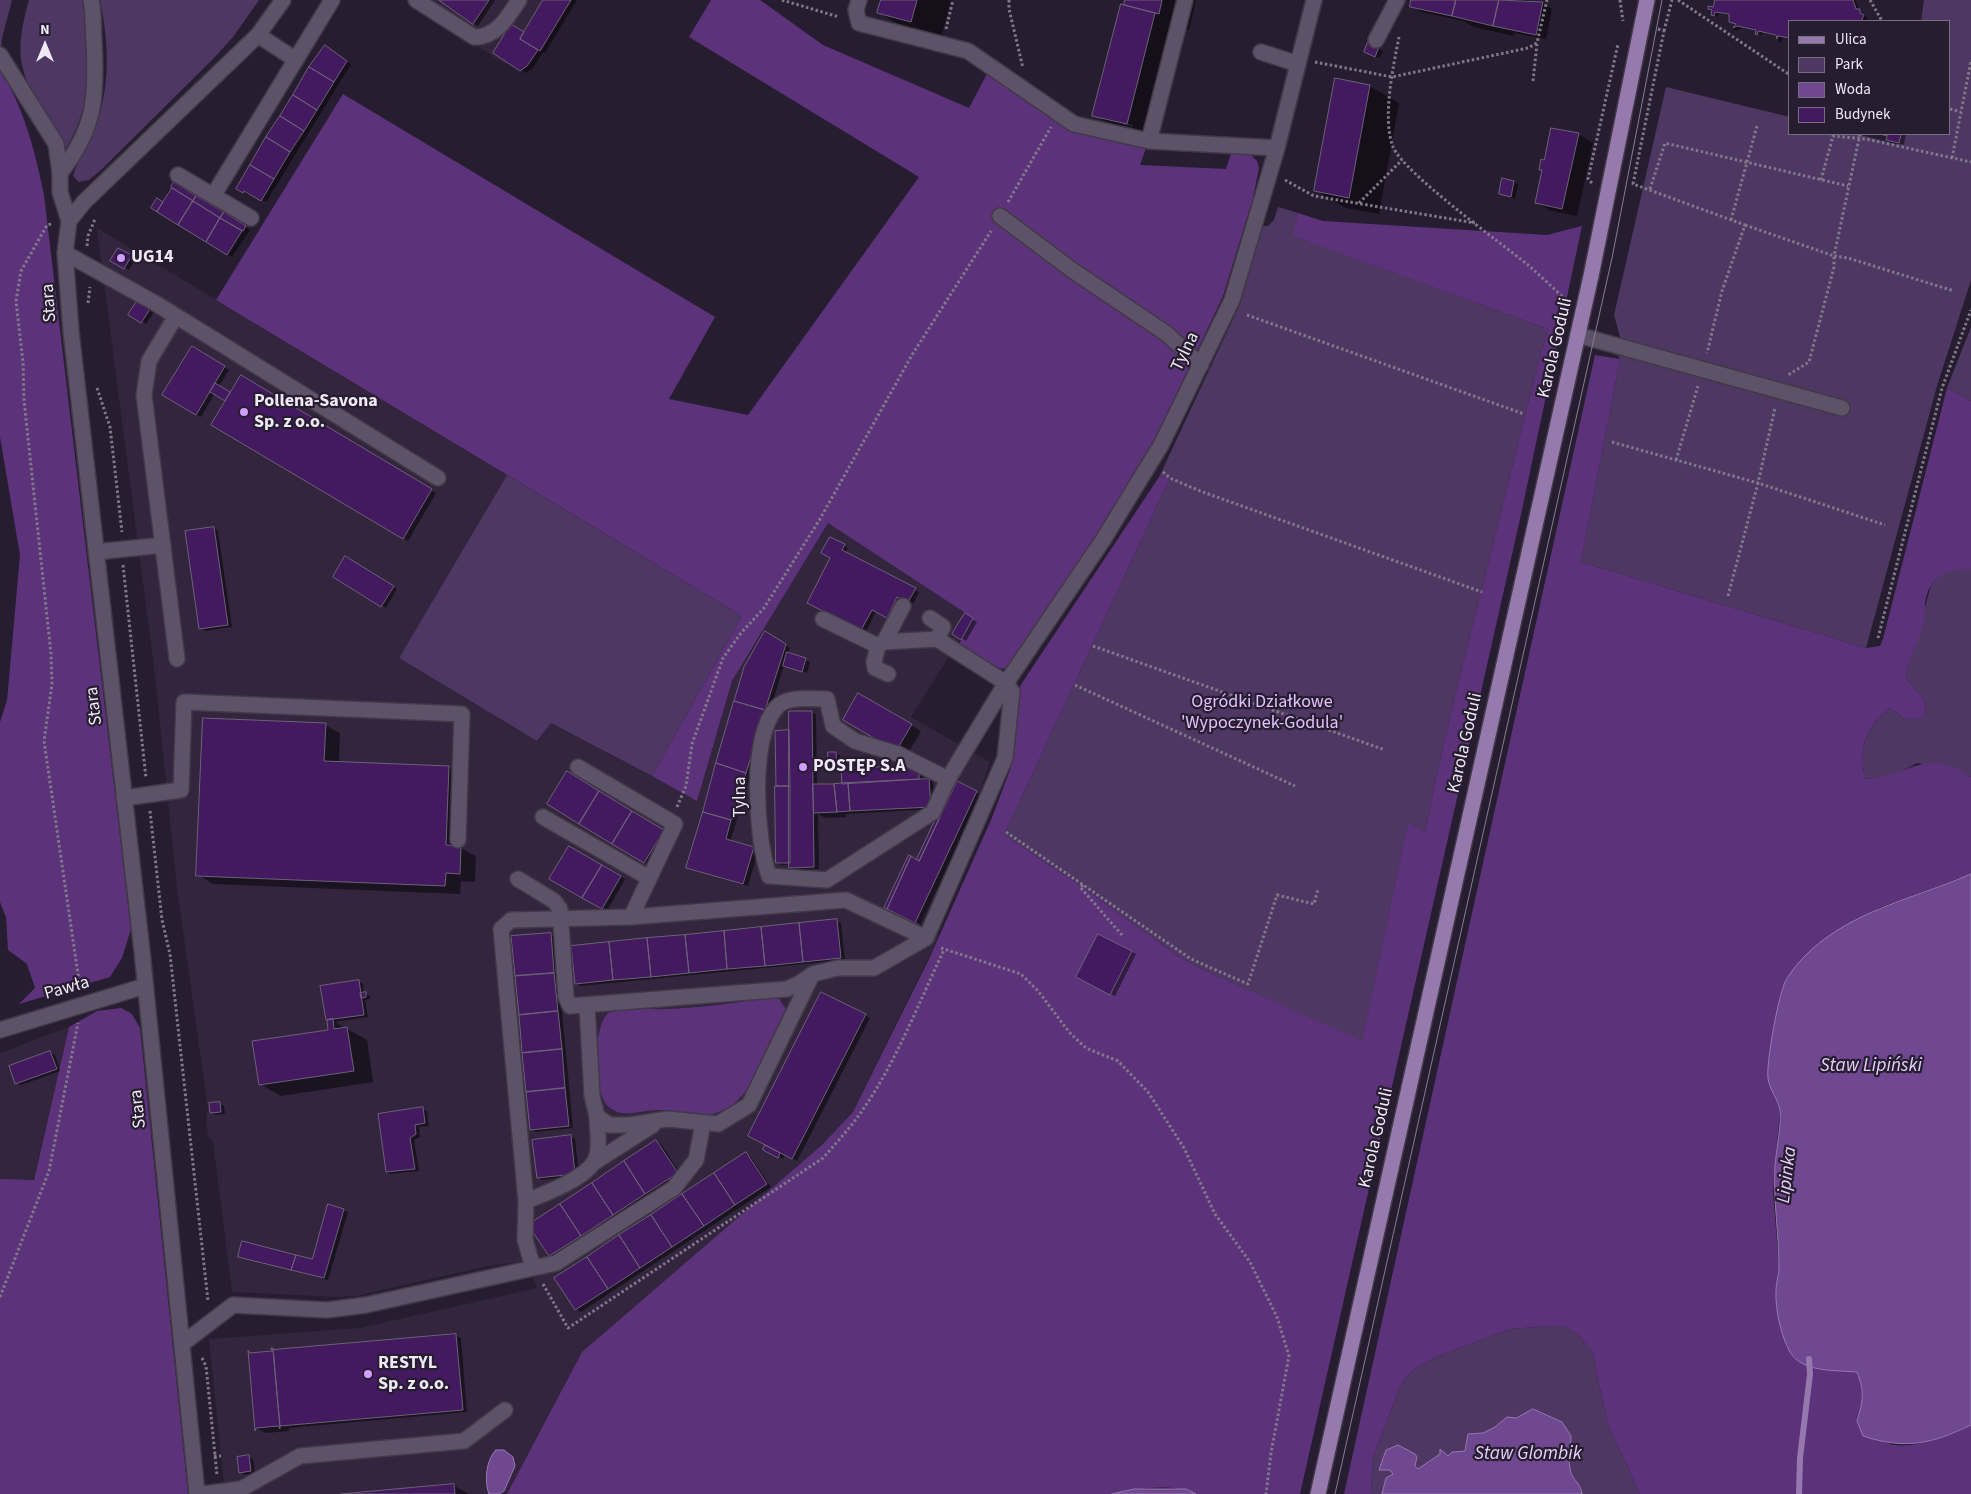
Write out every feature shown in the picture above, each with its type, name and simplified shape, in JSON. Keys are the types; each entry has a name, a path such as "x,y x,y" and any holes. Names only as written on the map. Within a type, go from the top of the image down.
{"main road":[{"name":"Karola Goduli","path":"1318,1494 1578,335 1647,0"}],"street":[{"path":"60,174 74,156 91,120 95,94 91,0"},
{"path":"69,221 84,202 258,35 282,0"},
{"path":"213,196 332,0"},
{"path":"416,0 474,37 484,37 495,32 519,0"},
{"path":"859,0 856,10 859,23 968,51 1074,124 1149,141 1277,148"},
{"path":"1149,141 1185,0"},
{"name":"Tylna","path":"948,779 898,754 855,741 833,726 827,699 792,700 776,706 764,729 757,786 764,862 769,876 827,880 933,812 948,779 1006,683 1103,540 1151,462 1232,300 1303,62 1314,0"},
{"path":"1376,40 1396,0"},
{"path":"258,35 296,60"},
{"path":"1260,52 1303,62"},
{"path":"0,55 56,144 60,192 69,221"},
{"path":"178,175 251,218"},
{"path":"1000,216 1072,270 1167,334 1201,365"},
{"name":"Stara","path":"69,221 65,253 70,331 145,986 197,1494"},
{"path":"65,253 176,316 438,478"},
{"path":"176,316 149,361 144,395 177,659"},
{"path":"1578,335 1842,408"},
{"path":"96,552 163,545"},
{"path":"888,674 875,668 874,662 881,644 903,606"},
{"path":"930,618 943,627 937,639"},
{"path":"518,879 554,901 560,909 566,997 570,1006 787,989 813,974 838,968 874,968 926,938 1005,758 1012,692 1006,683 937,639 881,644 823,619"},
{"path":"124,798 181,790 184,702 462,714 458,840"},
{"path":"578,767 675,824 631,917"},
{"path":"542,818 649,878"},
{"path":"533,1268 525,1240 526,1201 501,930 511,920 631,917 846,900 926,938"},
{"path":"597,1116 609,1125 660,1120 718,1124 749,1105 813,974"},
{"name":"Pawła","path":"0,1030 145,986"},
{"path":"587,1005 592,1096 597,1116 598,1154 595,1162"},
{"path":"526,1201 574,1180 595,1162 660,1120"},
{"path":"182,1344 232,1305 326,1310 366,1305 556,1263 674,1188 696,1160 702,1123"},
{"path":"211,1493 242,1492 300,1456 464,1441 506,1410"}],"path":[{"path":"782,0 859,23"},
{"path":"942,44 953,0"},
{"path":"1010,0 1009,10 1029,92"},
{"path":"1534,81 1537,43 1547,0"},
{"path":"1620,0 1623,21 1664,31"},
{"path":"1672,0 1633,184 1834,256 1848,258 1954,291"},
{"path":"1678,0 1788,74"},
{"path":"1870,0 1881,20"},
{"path":"1383,25 1400,32 1392,77 1389,130 1394,148 1402,160 1529,266 1570,304"},
{"path":"1303,62 1392,77 1528,48 1537,43"},
{"path":"1952,158 1971,61"},
{"path":"1951,109 1961,112"},
{"path":"675,824 674,814 686,786 692,744 724,658 741,633 764,608 820,519 912,355 933,325 1000,216 1058,112"},
{"path":"1731,220 1757,126"},
{"path":"1728,596 1758,483 1779,390 1786,376 1809,362 1834,266 1834,256 1860,135"},
{"path":"1821,180 1833,136 1866,139 1971,162"},
{"path":"1650,189 1664,143 1848,186"},
{"path":"1358,204 1402,160"},
{"path":"1292,184 1314,196 1477,223"},
{"path":"88,313 90,284 85,264 88,236 97,216"},
{"path":"0,1297 49,1171 81,1005 79,971 44,741 52,684 51,654 24,400 23,362 16,301 21,271 47,225 69,221"},
{"path":"1676,460 1704,369 1722,291 1745,225"},
{"path":"1878,638 1942,388 1971,310"},
{"path":"1247,315 1524,414"},
{"path":"96,385 110,427 162,920 170,954 209,1310 198,1341 206,1366 211,1493"},
{"path":"1612,442 1758,483 1885,525"},
{"path":"1151,462 1170,478 1200,491 1482,592"},
{"path":"1093,646 1385,750"},
{"path":"1074,686 1295,786"},
{"path":"1006,832 1191,959 1248,984 1277,895 1314,904 1318,889"},
{"path":"1083,885 1080,887 1122,935"},
{"path":"926,938 944,950 1021,974 1086,1048 1118,1061 1148,1092 1184,1148 1215,1214 1250,1262 1277,1317 1289,1356 1271,1453 1266,1494"},
{"path":"533,1268 568,1328 823,1158 850,1128 866,1106 896,1051 944,950"}],"shaded area":[{"path":"407,0 543,0 505,64"},
{"path":"711,0 760,0 823,45 969,108 989,70 1072,128 1146,148 1140,165 1226,169 1232,151 1250,154 1257,161 1259,168 1253,198 1223,296 1145,460 1083,563 1008,668 1002,669 988,665 958,646 973,618 828,523 732,681 697,801 652,776 742,616 216,300 343,94 715,317 669,399 748,415 919,177 689,37"},
{"path":"0,69 16,99 28,130 44,195 131,929 122,958 110,977 19,1004 35,988 27,964 8,950 6,917 0,902 0,722 7,701 20,555 0,437"},
{"path":"1298,213 1323,221 1547,235 1582,226 1520,519 1300,1494 1196,1494 1176,1489 1143,1488 1112,1494 507,1494 582,1352 822,1145 853,1112 929,959 991,820 1010,770 1013,754 1014,699 1022,683 1159,477 1170,478 1004,835 1081,886 1178,956 1199,968 1362,1041 1408,823 1425,833 1451,713 1548,329 1293,236"},
{"path":"97,228 507,475 399,658 537,741 551,723 697,800 732,681 828,523 973,618 911,717 990,762 975,806 919,926 939,936 853,1112 822,1145 582,1352 507,1494 225,1494 209,1339 360,1328 537,1288 524,1261 484,1267 356,1296 338,1297 232,1292 213,1141 208,1137 206,1116 208,1109 177,888 155,675"},
{"path":"1595,355 1620,359 1581,562 1866,648 1880,646 1883,639 1947,388 1971,401 1971,569 1953,571 1940,576 1934,581 1927,594 1923,627 1910,658 1906,678 1923,699 1925,718 1906,719 1890,708 1874,723 1869,731 1863,748 1863,767 1865,779 1881,777 1930,763 1955,768 1971,777 1971,874 1879,908 1814,949 1786,979 1780,997 1768,1078 1780,1110 1773,1192 1779,1268 1776,1291 1810,1367 1857,1372 1862,1396 1857,1421 1885,1442 1894,1445 1916,1444 1940,1438 1971,1425 1971,1494 1640,1494 1608,1425 1592,1350 1577,1334 1564,1326 1550,1326 1510,1329 1436,1357 1417,1367 1406,1377 1400,1387 1373,1457 1371,1494 1344,1494"},
{"path":"779,999 786,1009 772,1045 759,1071 744,1094 726,1109 718,1113 700,1115 660,1110 621,1113 609,1107 604,1100 598,1074 598,1043 604,1018 610,1012 629,1009 691,1008"},
{"path":"121,1008 132,1014 140,1028 188,1494 0,1494 0,1179 34,1180 69,1027 97,1011"},
{"path":"69,1027 33,1181 0,1179 0,1053"}],"green space":[{"path":"0,0 12,0 2,38 0,70"},
{"path":"29,0 82,0 86,22 89,65 83,107 77,127 68,146 55,164 21,61 22,34"},
{"path":"100,0 259,0 233,37 214,58 102,169 89,180 79,182 73,176 100,114 106,82 107,49"},
{"path":"1924,0 1971,0 1971,280 1937,386 1866,648 1581,562 1620,359 1617,354 1620,337 1614,315 1666,87 1788,117 1788,135 1861,135 1899,145 1901,135 1951,135 1951,20 1921,20"},
{"name":"Ogródki Działkowe 'Wypoczynek-Godula'","path":"1278,207 1298,213 1294,236 1548,329 1451,713 1425,833 1408,824 1362,1042 1199,968 1178,956 1081,886 1004,835 1170,478 1159,477 1240,304 1261,226 1268,226 1274,220"},
{"path":"1971,327 1971,401 1947,388"},
{"path":"507,475 742,616 652,776 551,723 537,741 399,658"},
{"path":"1953,569 1971,569 1971,777 1966,774 1917,763 1892,774 1865,779 1863,748 1874,723 1890,708 1906,719 1925,717 1923,699 1906,678 1907,661 1915,645 1931,585 1939,575"},
{"path":"1564,1326 1577,1334 1592,1350 1608,1425 1640,1494 1371,1494 1373,1457 1400,1387 1406,1377 1417,1367 1436,1357 1510,1329"}],"water":[{"name":"Staw Lipiński","path":"1971,874 1971,1425 1931,1441 1906,1444 1892,1443 1863,1436 1857,1421 1862,1396 1857,1372 1820,1369 1803,1364 1790,1352 1781,1330 1776,1297 1779,1268 1775,1204 1775,1166 1780,1129 1780,1110 1768,1078 1771,1043 1780,997 1787,978 1804,957 1824,939 1870,913"},
{"name":"Staw Glombik","path":"1533,1409 1562,1422 1571,1436 1570,1468 1572,1476 1582,1494 1382,1494 1386,1478 1393,1474 1390,1470 1379,1470 1386,1450 1398,1445 1415,1454 1417,1457 1415,1466 1418,1469 1440,1454 1440,1449 1448,1456 1452,1452 1465,1451 1468,1434 1483,1433 1495,1427 1507,1417 1516,1418"},
{"path":"496,1450 504,1450 513,1457 515,1466 504,1491 499,1494 489,1494 487,1489 487,1471 490,1459"},
{"path":"1135,1489 1186,1489 1196,1494 1112,1494"}],"building":[{"path":"439,0 489,0 473,24"},
{"path":"543,0 571,0 540,51 520,39"},
{"path":"881,0 917,0 911,22 877,13"},
{"path":"1125,0 1162,0 1159,14 1124,5"},
{"path":"1411,0 1456,0 1452,16 1410,7"},
{"path":"1456,0 1499,0 1493,26 1452,16"},
{"path":"1499,0 1543,2 1536,35 1493,26"},
{"path":"1715,0 1853,0 1856,9 1860,9 1860,13 1864,15 1862,20 1788,20 1788,38 1778,36 1777,39 1776,35 1758,31 1757,35 1755,34 1756,30 1737,26 1733,28 1736,24 1729,22 1729,14 1715,12 1714,16 1711,15 1712,10 1708,9 1708,6 1713,7"},
{"path":"1121,4 1155,13 1127,124 1092,116"},
{"path":"511,24 524,32 520,39 538,50 527,66 520,71 493,53"},
{"path":"1368,42 1379,47 1375,57 1364,52"},
{"path":"325,45 347,61 334,82 309,67"},
{"path":"309,67 334,82 317,110 293,95"},
{"path":"1335,78 1370,85 1349,198 1314,191"},
{"path":"293,95 317,110 304,131 280,116"},
{"path":"280,116 304,131 290,152 266,137"},
{"path":"1551,128 1579,133 1562,209 1535,203 1542,170 1539,170 1541,159 1544,160"},
{"path":"1882,135 1901,135 1899,143 1886,140 1887,136"},
{"path":"266,137 290,152 274,179 250,165"},
{"path":"250,165 274,179 261,201 244,191 243,193 236,189"},
{"path":"1502,178 1514,181 1511,197 1499,194"},
{"path":"174,182 196,196 193,201 171,187"},
{"path":"172,188 193,201 178,225 157,212"},
{"path":"196,196 224,212 220,218 193,201"},
{"path":"157,198 163,202 157,212 151,208"},
{"path":"193,201 220,218 206,242 178,225"},
{"path":"224,212 246,226 243,231 220,218"},
{"path":"220,218 242,231 227,255 206,242"},
{"name":"UG14","path":"118,248 132,255 124,269 110,261"},
{"path":"137,301 150,309 141,323 128,315"},
{"path":"192,346 225,366 196,415 162,395"},
{"path":"241,375 432,489 403,539 211,425"},
{"path":"215,383 230,392 225,401 210,392"},
{"path":"214,527 228,625 199,629 185,531"},
{"path":"830,537 845,544 842,550 916,588 908,602 897,597 887,618 872,610 861,630 807,603 830,558 821,553"},
{"path":"345,556 394,586 381,607 333,577"},
{"path":"965,613 973,618 961,640 952,634"},
{"path":"765,631 786,644 765,710 734,701 744,667"},
{"path":"787,652 806,658 802,672 783,666"},
{"path":"858,693 912,724 896,751 843,720"},
{"path":"734,701 765,710 746,773 716,763"},
{"path":"789,711 812,711 814,867 789,868"},
{"path":"203,718 326,723 324,761 449,766 446,845 461,846 460,874 446,873 445,886 196,876"},
{"path":"789,730 790,786 776,786 775,731"},
{"path":"828,752 836,752 837,766 829,767"},
{"path":"716,763 746,773 731,820 703,812"},
{"path":"904,766 919,771 919,779 842,784 841,769"},
{"path":"567,771 599,791 579,824 547,804"},
{"path":"929,779 931,807 850,811 848,783"},
{"path":"954,780 957,781 919,861 917,859"},
{"path":"957,781 977,791 915,923 887,909 911,856 919,861"},
{"path":"848,783 850,811 837,812 834,784"},
{"path":"813,784 834,784 837,812 814,813"},
{"path":"775,786 790,786 790,863 776,863"},
{"path":"599,791 632,811 612,844 579,824"},
{"path":"632,811 664,830 644,863 612,844"},
{"path":"703,812 731,820 726,839 754,847 743,884 686,868"},
{"path":"569,846 602,865 582,898 549,879"},
{"path":"909,855 911,856 887,909 884,908"},
{"path":"602,865 621,876 602,909 582,898"},
{"path":"837,919 841,958 803,962 799,923"},
{"path":"799,923 803,962 765,966 761,927"},
{"path":"761,927 765,966 727,969 724,931"},
{"path":"724,931 727,969 689,973 685,935"},
{"path":"551,933 554,973 515,976 511,936"},
{"path":"1098,934 1132,951 1110,995 1076,977"},
{"path":"685,935 689,973 651,977 647,938"},
{"path":"647,938 651,977 613,980 609,942"},
{"path":"609,942 613,980 575,984 571,946"},
{"path":"554,973 558,1011 519,1015 515,976"},
{"path":"359,980 364,1015 326,1020 320,986"},
{"path":"366,992 366,997 361,998 360,993"},
{"path":"821,992 866,1014 792,1159 748,1136"},
{"path":"558,1011 562,1049 522,1053 519,1015"},
{"path":"333,1019 334,1029 347,1027 354,1071 259,1085 252,1041 328,1030 327,1020"},
{"path":"562,1049 565,1088 526,1092 522,1053"},
{"path":"50,1051 57,1069 15,1084 9,1066"},
{"path":"565,1088 569,1126 530,1130 526,1092"},
{"path":"220,1102 221,1112 210,1113 209,1103"},
{"path":"423,1107 425,1123 415,1125 416,1134 410,1138 415,1169 386,1172 378,1114"},
{"path":"571,1135 575,1174 537,1178 532,1140"},
{"path":"656,1140 678,1173 645,1194 624,1161"},
{"path":"765,1145 780,1153 778,1158 763,1150"},
{"path":"746,1152 767,1184 735,1205 714,1173"},
{"path":"624,1161 645,1194 613,1215 592,1183"},
{"path":"714,1173 735,1205 704,1226 682,1194"},
{"path":"592,1183 613,1215 581,1236 560,1204"},
{"path":"682,1194 704,1226 672,1247 651,1215"},
{"path":"328,1204 344,1209 324,1278 291,1270 296,1255 312,1259"},
{"path":"560,1204 581,1236 549,1256 528,1225"},
{"path":"651,1215 672,1247 640,1268 619,1235"},
{"path":"619,1235 640,1268 608,1289 587,1257"},
{"path":"242,1241 296,1255 291,1270 238,1257"},
{"path":"587,1257 608,1289 575,1310 554,1278"},
{"path":"456,1334 463,1410 280,1426 273,1350"},
{"path":"271,1348 273,1348 280,1429 278,1426 256,1428 255,1431 248,1350 250,1353 272,1351"},
{"path":"249,1455 251,1471 239,1473 237,1457"},
{"path":"454,1484 455,1494 341,1494"}],"waterway":[{"name":"Lipinka","path":"1799,1494 1800,1458 1810,1374 1809,1359"}],"tram line":[{"path":"1335,1494 1612,258 1662,0"}],"place":[{"name":"UG14","path":"121,258"},
{"name":"Pollena-Savona Sp. z o.o.","path":"244,412"},
{"name":"POSTĘP S.A","path":"803,767"},
{"name":"RESTYL Sp. z o.o.","path":"368,1374"}]}
